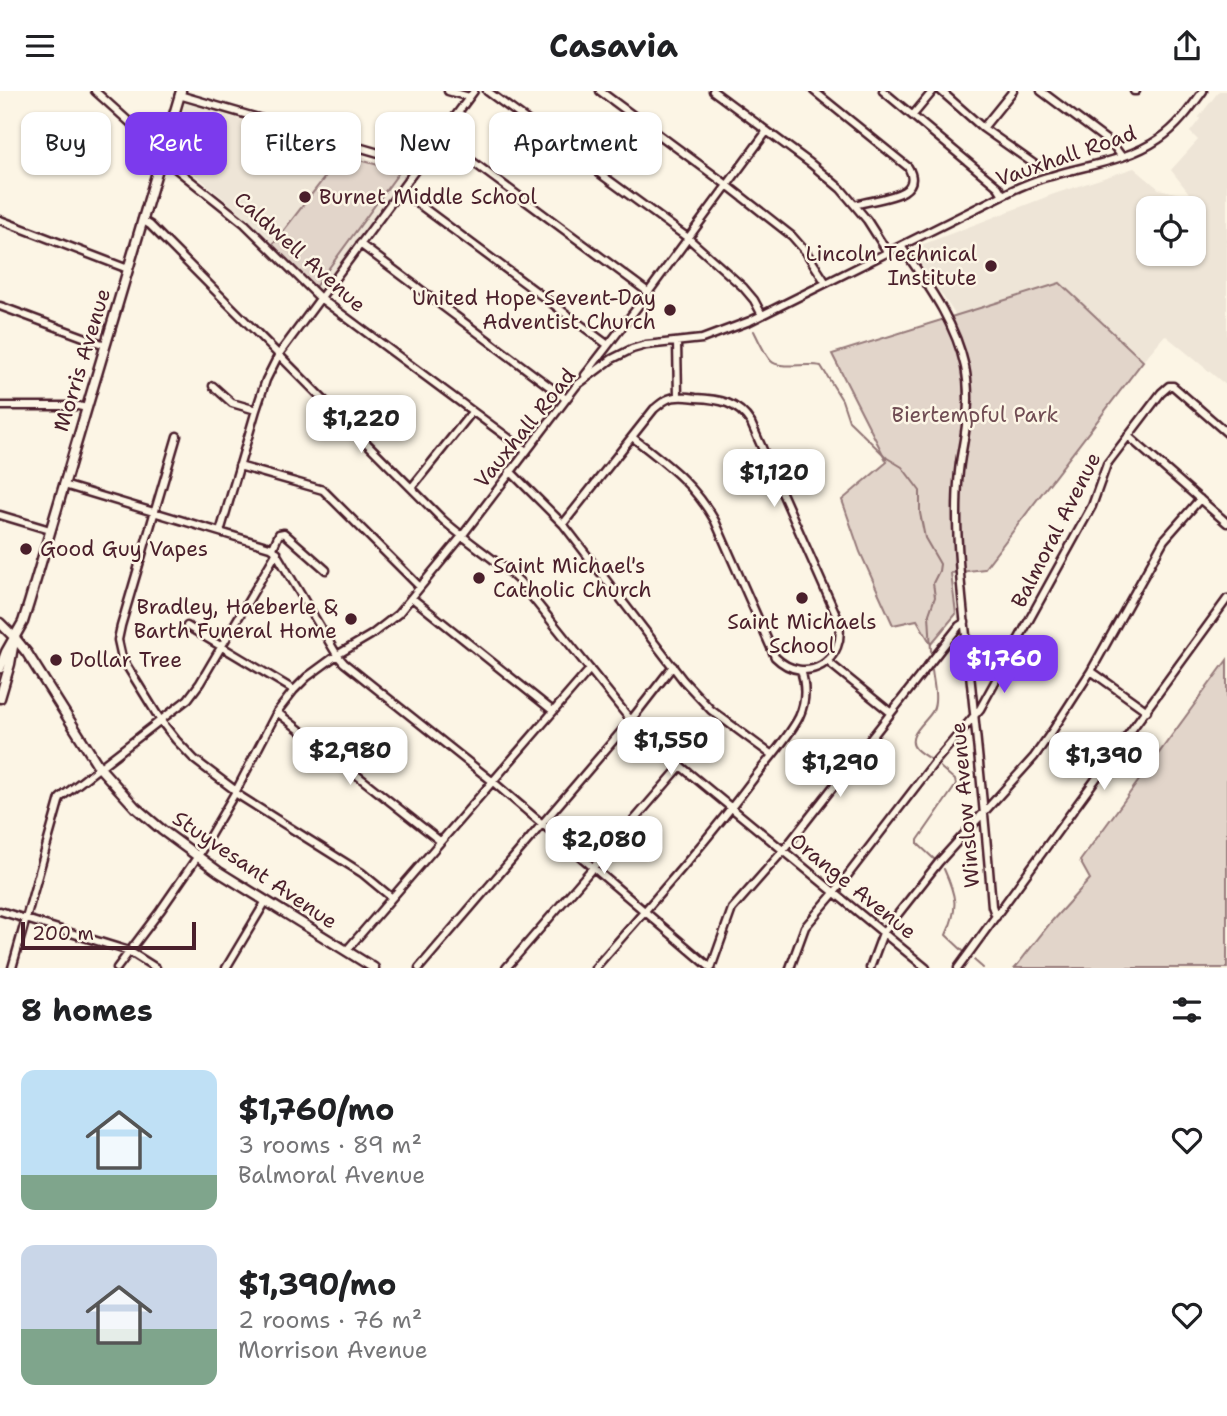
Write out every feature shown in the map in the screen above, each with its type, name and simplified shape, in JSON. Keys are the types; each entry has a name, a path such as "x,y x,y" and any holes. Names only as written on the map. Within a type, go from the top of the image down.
{"main road":[{"name":"Morris Avenue","path":"174,112 180,93"},
{"name":"Morris Avenue","path":"0,668 26,613 155,175"},
{"name":"Stuyvesant Avenue","path":"0,623 27,653 99,767 135,807 219,871 374,968"},
{"name":"Morris Avenue","path":"0,698 15,638"}],"street":[{"name":"Caldwell Avenue","path":"95,91 125,118"},
{"path":"448,91 472,94 459,112"},
{"path":"486,91 688,238 743,287 762,315"},
{"path":"600,91 792,236 826,283"},
{"path":"713,91 829,178 855,205 888,253"},
{"path":"814,91 908,167 913,175 913,183 908,190 855,205"},
{"path":"883,91 998,187 1003,195"},
{"path":"913,115 933,91"},
{"path":"941,91 983,128 1037,166"},
{"path":"983,128 1013,91"},
{"path":"1041,91 1113,145 1122,157"},
{"name":"Vauxhall Road","path":"117,968 198,856 277,712 294,690 337,655 380,629 412,599 577,385 605,364 632,349 702,339 762,315 1036,180 1122,157 1145,148 1174,127 1203,91"},
{"path":"180,93 375,152"},
{"path":"577,385 767,131"},
{"path":"475,163 648,292"},
{"name":"Caldwell Avenue","path":"184,175 245,224 320,299 526,451"},
{"path":"220,532 256,410 266,380 279,354 413,175"},
{"path":"401,191 608,345"},
{"path":"0,220 128,269"},
{"name":"Orange Avenue","path":"142,221 150,225 442,519 520,582 654,745 926,968"},
{"path":"360,244 566,399"},
{"name":"Winslow Avenue","path":"901,246 946,314 961,350 965,369 967,427 962,452 957,515 992,906 996,917"},
{"path":"0,306 105,345"},
{"path":"677,342 678,397"},
{"path":"213,386 232,403 256,410"},
{"name":"Balmoral Avenue","path":"790,968 805,927 980,709 1092,506 1107,464 1161,393 1169,386 1175,388 1227,433"},
{"path":"563,524 654,409 667,399 678,397 727,401 739,408 751,423 838,619 838,646 832,656 813,669 802,670 787,666 773,655 715,521 698,495 679,474 632,437"},
{"path":"0,406 87,408"},
{"path":"412,487 472,412"},
{"path":"177,436 118,640 125,665 161,721 195,760 235,792 362,873 391,897"},
{"path":"1128,436 1227,523"},
{"path":"239,466 323,490 421,587"},
{"path":"510,471 563,524 673,666 711,710 772,755"},
{"path":"64,485 275,550 344,663 492,781 711,968 732,909 783,851 890,712 965,622"},
{"path":"870,968 883,933 939,862 1034,757 1091,671 1164,540 1200,499"},
{"path":"0,515 50,530"},
{"path":"12,968 60,798 179,707 192,694 275,550 279,534 284,533 326,570"},
{"path":"412,599 553,711"},
{"path":"958,968 1227,599"},
{"path":"187,626 294,690"},
{"path":"827,661 890,712"},
{"path":"419,968 631,720 673,666"},
{"path":"346,951 590,669"},
{"path":"595,968 731,809 794,726 802,709 805,690 802,670"},
{"path":"1091,671 1147,711"},
{"path":"277,712 440,841"},
{"path":"506,968 680,767"},
{"path":"226,968 266,901"},
{"path":"0,911 128,951 156,968"}],"shaded area":[{"path":"1219,91 1227,91 1227,386 1165,335 1143,361 1060,283 959,320 911,249 1054,194 1134,168 1159,189 1188,196 1136,196 1136,266 1206,266 1206,196 1191,196 1171,170 1198,140 1190,132"},
{"name":"Burnet Middle School","path":"185,103 215,112 183,112"},
{"name":"Burnet Middle School","path":"227,116 241,120 241,175 361,175 361,156 375,160 375,175 404,175 320,292 253,224 196,175 227,175"}],"green space":[{"path":"361,160 375,164 375,175 397,175 315,287 271,247 327,175 361,175"},
{"name":"Biertempful Park","path":"1060,283 1143,361 984,569 951,573 956,614 931,644 917,620 893,625 860,552 842,500 887,462 832,354"},
{"path":"1227,660 1227,968 1015,968 1051,922 1090,879 1080,861"}],"waterway":[{"path":"754,331 766,355 775,364 821,366 842,400 849,421 887,458 902,467 920,491 920,513 925,538 940,564 933,583 935,597 929,614 931,651"},
{"path":"930,759 916,749 913,739 933,710 935,695 932,670"},
{"path":"934,859 918,844 918,840 956,785 955,780 940,767"},
{"path":"944,869 954,902 953,917 946,935 963,951"},
{"path":"974,960 983,968"}],"place":[{"name":"Burnet Middle School","path":"305,197"},
{"name":"Lincoln Technical Institute","path":"991,266"},
{"name":"United Hope Sevent-Day Adventist Church","path":"670,310"},
{"name":"Good Guy Vapes","path":"26,549"},
{"name":"Saint Michael's Catholic Church","path":"479,578"},
{"name":"Saint Michaels School","path":"802,598"},
{"name":"Bradley, Haeberle & Barth Funeral Home","path":"351,619"},
{"name":"Dollar Tree","path":"56,660"}]}
